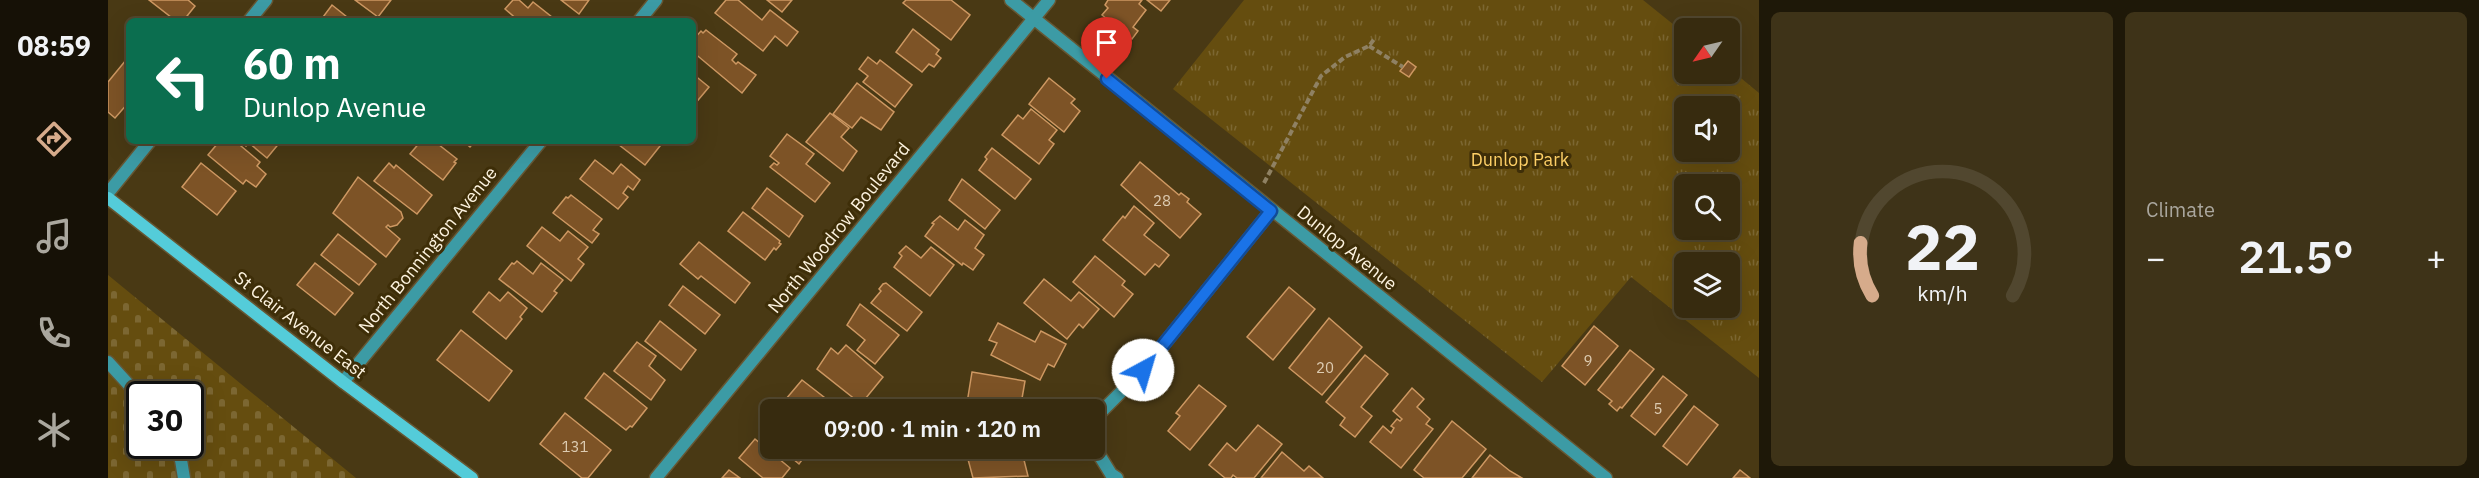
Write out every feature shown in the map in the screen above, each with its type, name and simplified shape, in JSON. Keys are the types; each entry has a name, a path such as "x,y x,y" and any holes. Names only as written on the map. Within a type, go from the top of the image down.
{"main road":[{"name":"St Clair Avenue East","path":"108,198 343,382 472,478"}],"street":[{"path":"251,18 266,0"},
{"path":"641,18 656,0"},
{"name":"Dunlop Avenue","path":"1011,0 1606,478"},
{"name":"North Woodrow Boulevard","path":"656,478 1049,0"},
{"path":"108,193 148,144"},
{"name":"North Bonnington Avenue","path":"343,382 539,144"},
{"path":"1105,408 1143,370 1271,211"},
{"path":"108,362 126,382"},
{"path":"180,459 184,478"},
{"path":"1102,459 1111,474 1117,478"}],"path":[{"path":"1256,198 1321,76 1345,57 1369,46 1375,38"},
{"path":"1369,46 1403,67"}],"green space":[{"name":"Dunlop Park","path":"1244,0 1643,0 1674,25 1674,84 1740,84 1740,77 1759,93 1759,378 1683,318 1740,318 1740,252 1674,252 1674,311 1631,277 1542,382 1173,89"},
{"path":"108,275 356,478 108,478"}],"building":[{"path":"149,0 188,0 195,6 187,16 188,18 172,18"},
{"path":"355,0 391,0 378,17"},
{"path":"513,0 519,0 528,8 533,2 553,18 516,18 505,9"},
{"path":"561,0 589,0 579,14"},
{"path":"726,0 738,0 762,20 770,10 798,32 787,46 775,36 763,51 715,13"},
{"path":"767,0 792,0 782,12"},
{"path":"906,0 951,0 970,15 951,40 903,3"},
{"path":"1108,0 1142,0 1139,4 1146,10 1133,27 1138,31 1132,39 1102,15 1108,8 1105,5"},
{"path":"1147,0 1170,0 1161,11"},
{"path":"332,5 348,18 322,18"},
{"path":"913,29 939,50 936,54 941,58 934,67 929,64 922,72 896,52"},
{"path":"706,30 737,54 732,60 756,75 742,93 696,55 696,37 701,31 703,33"},
{"path":"868,57 877,64 880,60 912,85 895,107 863,82 868,76 859,69"},
{"path":"126,60 126,105 115,118 108,112 108,82"},
{"path":"1408,61 1416,67 1409,77 1400,71"},
{"path":"696,76 709,87 696,103"},
{"path":"1049,78 1075,99 1071,103 1080,111 1064,132 1029,104"},
{"path":"857,83 894,112 881,130 861,117 852,128 833,114"},
{"path":"1031,109 1057,130 1049,140 1054,144 1039,164 1002,135 1018,115 1023,119"},
{"path":"830,113 849,128 841,137 857,151 843,171 806,142"},
{"path":"787,134 814,154 806,164 830,183 815,202 770,167 774,163 777,165 779,163 770,156"},
{"path":"217,144 239,144 260,162 257,166 266,174 256,187 246,180 243,184 208,155"},
{"path":"250,144 279,144 267,158"},
{"path":"418,144 438,144 457,159 443,180 410,154"},
{"path":"618,144 658,144 660,146 645,165"},
{"path":"992,148 1031,179 1015,199 979,170"},
{"path":"595,160 613,174 621,164 640,180 633,190 628,186 623,193 628,197 618,209 580,179"},
{"path":"1140,162 1179,195 1181,193 1189,199 1187,202 1201,214 1180,238 1121,185"},
{"path":"201,163 236,191 217,215 182,187"},
{"path":"389,163 394,168 396,165 432,195 417,214 374,181"},
{"path":"358,177 401,212 403,218 397,225 386,227 400,239 386,257 333,213"},
{"path":"962,179 1000,210 985,229 949,200"},
{"path":"767,188 803,216 789,237 752,208"},
{"path":"571,195 602,219 593,230 599,234 592,243 553,213 566,197"},
{"path":"1134,206 1154,223 1144,235 1169,255 1159,267 1155,264 1145,275 1103,240"},
{"path":"743,212 780,241 781,244 776,250 774,248 765,260 728,231"},
{"path":"940,216 958,230 965,220 984,235 975,248 984,255 973,270 963,263 962,265 925,236 934,224 932,223"},
{"path":"542,227 560,241 568,231 588,247 578,259 584,264 571,281 527,246"},
{"path":"338,234 376,264 359,285 321,255"},
{"path":"699,242 750,283 735,303 701,276 698,279 680,264"},
{"path":"906,246 921,258 931,247 954,265 930,296 894,267 902,256 899,253"},
{"path":"1095,256 1125,281 1122,285 1133,294 1114,317 1073,282"},
{"path":"517,261 533,274 541,263 563,280 554,291 557,293 542,312 499,279 512,263"},
{"path":"315,263 353,293 335,315 297,285"},
{"path":"1044,279 1071,301 1079,292 1099,309 1083,328 1079,324 1067,339 1024,303"},
{"path":"886,283 922,312 907,331 871,303 881,291 879,289"},
{"path":"683,286 720,315 705,334 669,305"},
{"path":"1289,287 1315,309 1273,360 1247,337"},
{"path":"489,292 500,301 508,292 527,308 520,317 522,319 506,339 473,312"},
{"path":"860,304 899,335 875,364 857,350 865,340 847,325"},
{"path":"1329,318 1362,347 1322,395 1289,368"},
{"path":"660,321 696,350 681,370 645,341"},
{"path":"998,323 1035,342 1041,331 1066,344 1054,367 1048,364 1040,380 991,355 997,343 989,340"},
{"path":"1594,326 1618,346 1585,385 1562,366"},
{"path":"461,330 512,371 489,401 437,360"},
{"path":"637,342 656,356 649,366 665,380 651,400 614,371"},
{"path":"846,345 883,377 865,399 855,399 817,369 831,348 838,354"},
{"path":"1630,350 1654,369 1617,411 1609,404 1612,401 1598,390"},
{"path":"1365,355 1388,374 1361,407 1372,416 1355,437 1340,425 1345,418 1326,402"},
{"path":"972,372 1025,381 1022,399 968,399"},
{"path":"604,373 647,408 632,427 626,430 585,398"},
{"path":"1663,376 1687,395 1655,435 1631,416"},
{"path":"802,380 826,399 786,399"},
{"path":"1199,385 1226,406 1190,450 1168,431 1180,416 1176,413"},
{"path":"1412,388 1424,399 1417,407 1430,419 1426,424 1433,429 1401,468 1370,442 1383,426 1391,433 1394,428 1391,426 1397,419 1400,421 1402,419 1393,411"},
{"path":"1694,406 1718,425 1687,465 1663,446"},
{"path":"565,413 611,450 588,478 582,478 540,444"},
{"path":"1452,421 1486,449 1462,478 1424,478 1414,470"},
{"path":"1258,425 1282,444 1254,478 1237,478 1233,475 1231,478 1225,478 1209,465 1227,443 1236,451"},
{"path":"755,439 760,443 760,459 779,459 790,468 782,478 763,478 739,458"},
{"path":"1282,452 1304,471 1309,466 1323,478 1261,478"},
{"path":"1490,455 1510,471 1522,478 1472,478"},
{"path":"793,459 803,459 799,464"},
{"path":"968,459 1024,459 1028,476 973,478"},
{"path":"729,470 740,478 722,478"},
{"path":"1740,470 1750,478 1733,478"}],"route":[{"path":"1107,79 1271,211 1143,370"}]}
